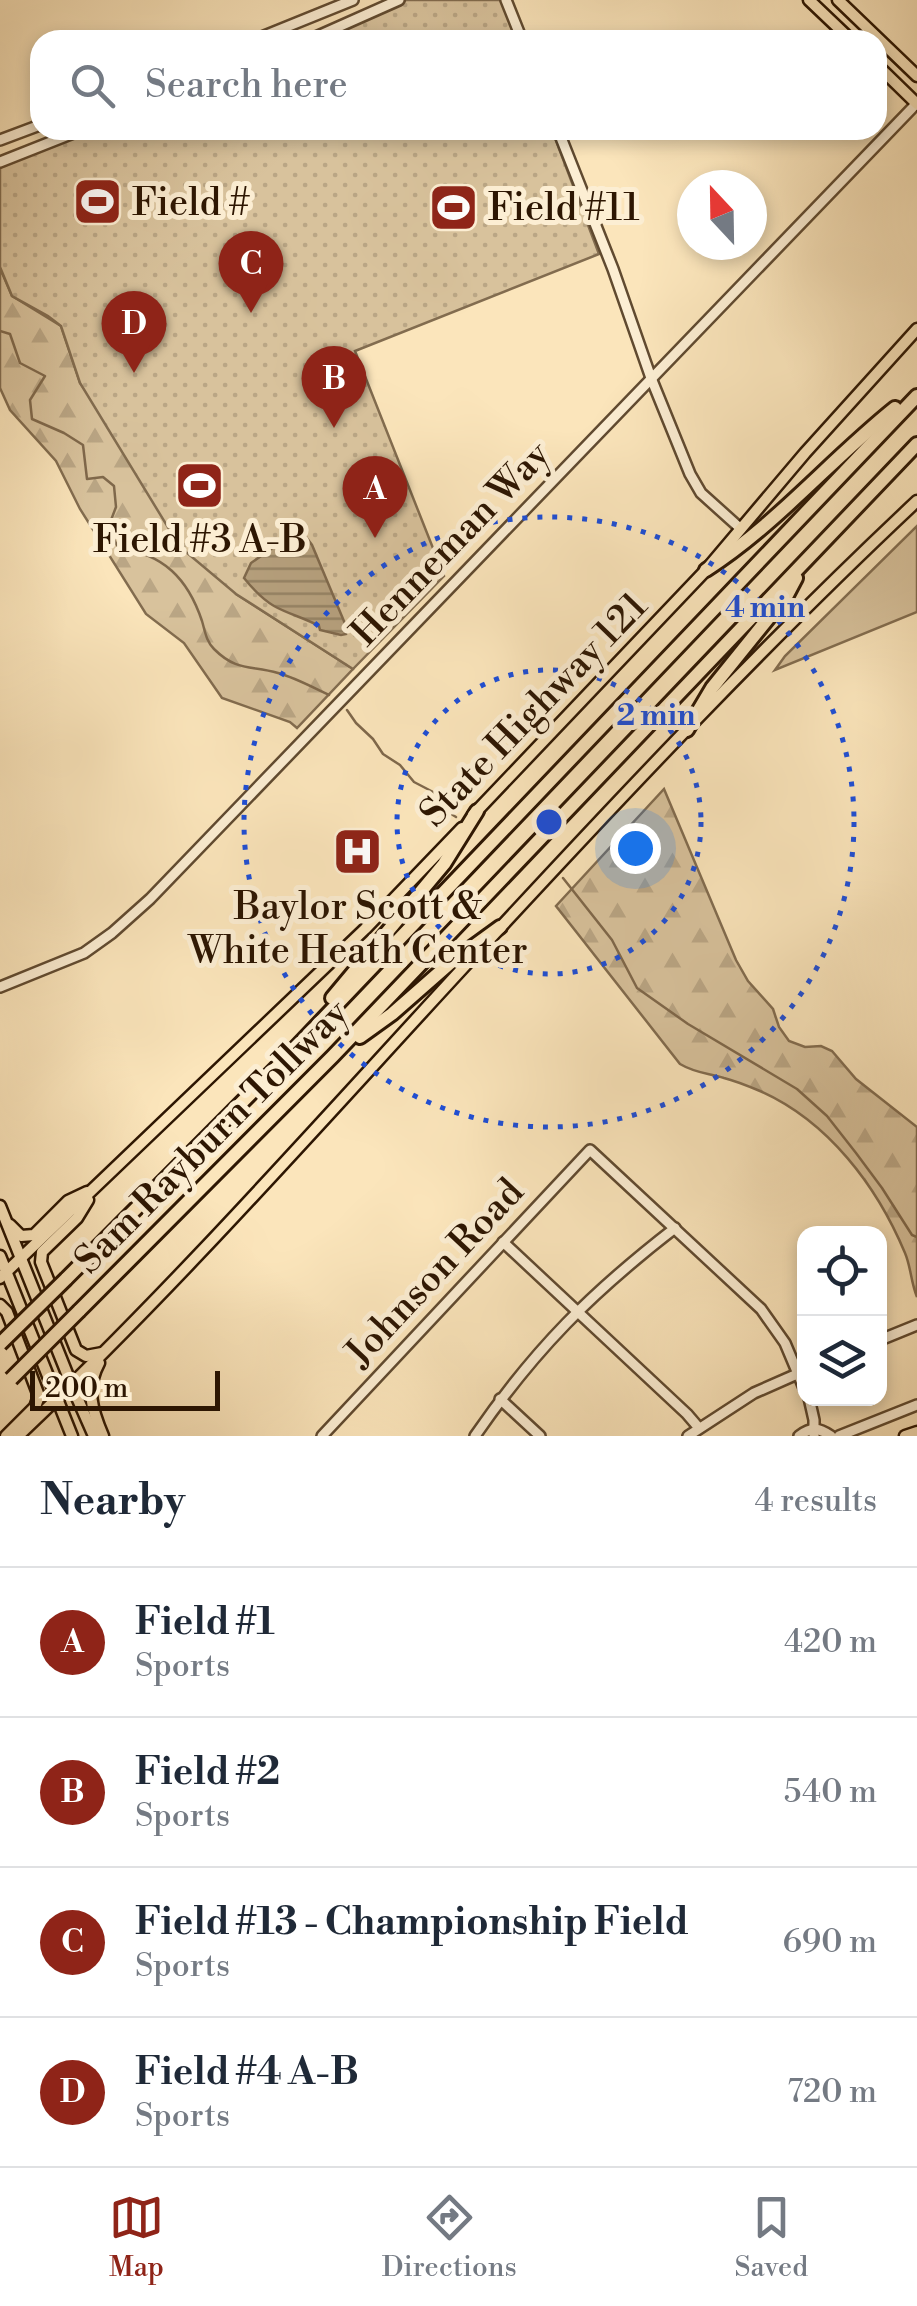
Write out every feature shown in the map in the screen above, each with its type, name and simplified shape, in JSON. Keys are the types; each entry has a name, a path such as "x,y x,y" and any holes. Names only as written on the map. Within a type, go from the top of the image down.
{"highway":[{"path":"706,570 740,548 860,436 917,394"},
{"name":"Sam Rayburn Tollway","path":"0,1344 283,1061 917,394"},
{"name":"Sam Rayburn Tollway","path":"0,1390 334,1056 917,444"},
{"path":"687,730 712,688 787,595 808,558"},
{"path":"283,1061 444,864 477,811"},
{"path":"334,1056 392,1014 448,964 500,928"}],"main road":[{"path":"809,0 840,30"},
{"path":"838,0 869,30"},
{"path":"887,47 917,76"},
{"path":"887,74 917,103"},
{"name":"State Highway 121","path":"3,1275 364,928 477,811 706,570 917,328"},
{"path":"18,1436 108,1350 261,1190 687,730 795,618 917,501"},
{"path":"96,1187 78,1218 42,1252 41,1262 76,1350 90,1356 108,1350"},
{"path":"2,1211 17,1234 27,1237 34,1235 68,1202 96,1187"},
{"path":"2,1211 94,1436"},
{"path":"0,1256 3,1275 72,1436"},
{"path":"0,1305 7,1312 39,1396 35,1407 6,1436"},
{"path":"103,1436 90,1390 94,1372 108,1350"},
{"path":"905,1436 917,1432"}],"street":[{"path":"280,30 354,0"},
{"path":"332,30 399,0"},
{"path":"506,0 518,30"},
{"path":"290,26 291,30"},
{"name":"Henneman Way","path":"887,134 917,103"},
{"path":"0,140 30,129"},
{"path":"0,162 56,140"},
{"path":"562,140 690,474 701,493 741,530"},
{"name":"Henneman Way","path":"0,986 84,953 138,910 881,140"},
{"name":"Johnson Road","path":"328,1434 590,1150 675,1228"},
{"path":"475,1436 538,1352 577,1311 623,1268 675,1228 761,1309 797,1365"},
{"path":"503,1242 698,1428"},
{"path":"887,1337 917,1325"},
{"path":"688,1436 754,1393 797,1374"},
{"path":"500,1400 540,1436"},
{"path":"839,1436 917,1405"},
{"path":"809,1406 814,1432"},
{"path":"799,1436 820,1428 831,1436"}],"green space":[{"path":"406,0 502,0 514,30 341,30"},
{"path":"65,140 556,140 599,254 355,351 444,576 353,669 236,594 180,547 80,383 61,326 12,296 0,267 0,166"},
{"path":"0,268 12,296 61,326 80,383 236,594 353,669 297,728 222,698 184,643 146,614 80,509 56,461 10,410 0,388"},
{"path":"917,526 917,612 775,670 785,656"},
{"path":"664,789 736,960 748,981 773,1009 789,1041 832,1051 856,1079 917,1127 917,1297 894,1228 848,1158 785,1104 742,1084 680,1064 556,906"}],"shaded area":[{"path":"292,525 312,545 346,634 320,630 314,623 274,606 244,578 251,563 278,544"}],"waterway":[{"path":"0,331 10,334 20,363 45,376 30,400 32,419 83,445 87,479 103,477 114,486 116,507 108,528 119,549 149,556 172,571 196,606 209,643 222,656 237,665 285,675 329,695"},
{"path":"347,710 383,754 400,765 414,782 437,794 456,817"},
{"path":"563,878 612,940 637,988 688,1024 797,1089 827,1116 917,1237"}],"place":[{"name":"Field #","path":"97,202"},
{"name":"Field #11","path":"453,207"},
{"name":"Field #13 - Championship Field","path":"251,313"},
{"name":"Field #4 A-B","path":"134,373"},
{"name":"Field #2","path":"334,428"},
{"name":"Field #3 A-B","path":"200,485"},
{"name":"Field #1","path":"375,538"},
{"name":"Baylor Scott & White Heath Center","path":"358,852"}]}
